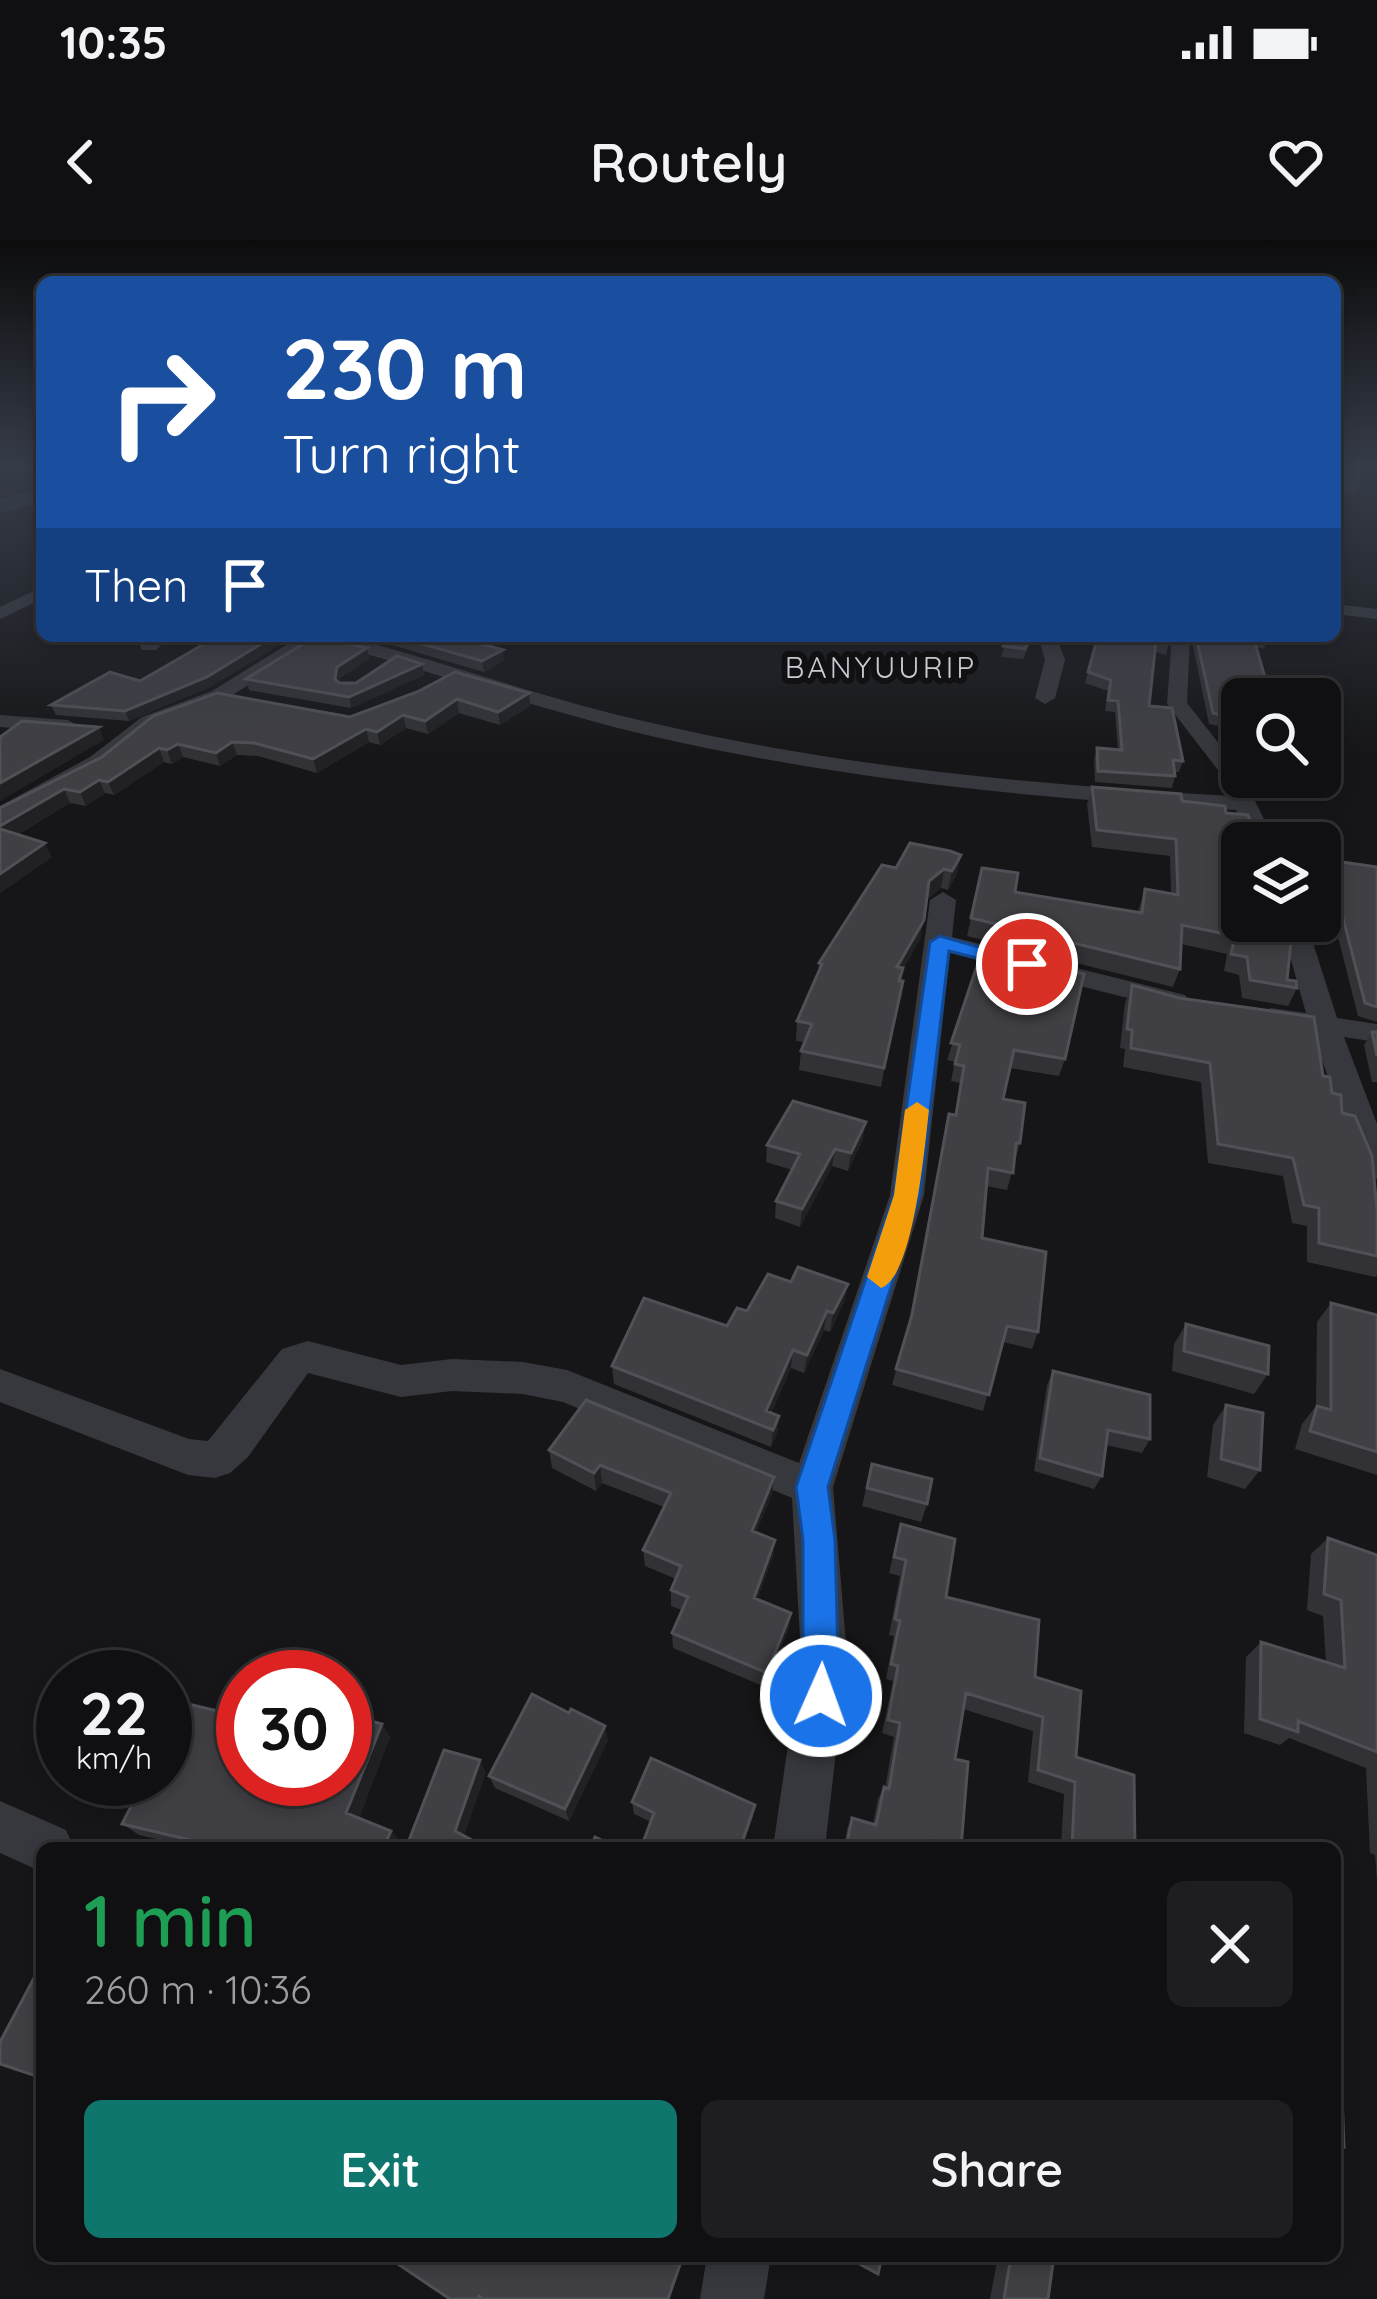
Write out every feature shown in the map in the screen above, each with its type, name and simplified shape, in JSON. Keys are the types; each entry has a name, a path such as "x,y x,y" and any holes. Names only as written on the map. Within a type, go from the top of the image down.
{"street":[{"path":"0,614 36,595"},
{"path":"1341,609 1377,614"},
{"path":"0,721 110,730 218,695 304,642"},
{"path":"346,642 642,728 942,783 1246,804"},
{"path":"1045,698 1055,660 1049,642"},
{"path":"1180,642 1177,704 1228,770 1254,822"},
{"path":"368,671 397,655"},
{"path":"427,688 457,671"},
{"path":"218,695 256,703"},
{"path":"0,815 98,762 110,730"},
{"path":"800,1842 824,1655 812,1487 907,1195 943,900"},
{"path":"940,942 1203,1006"},
{"path":"1299,942 1324,1024 1367,1117 1377,1167"},
{"path":"1248,1015 1377,1033"},
{"path":"0,1385 188,1457 215,1460 234,1444 296,1360 308,1357 401,1381 452,1376 523,1378 616,1402 812,1487"},
{"path":"0,1827 36,1843"},
{"path":"732,2299 738,2262"}],"building":[{"path":"208,642 264,642 207,677 125,711 51,705 110,672 140,681"},
{"path":"306,642 367,648 337,667 339,683 356,683 397,656 422,664 349,697 246,679"},
{"path":"415,642 475,642 503,650 482,661"},
{"path":"1005,642 1028,642 1025,649 1003,646"},
{"path":"1096,642 1156,642 1149,706 1172,708 1183,761 1173,760 1175,776 1098,771 1097,748 1122,750 1118,701 1108,700 1111,680 1088,672"},
{"path":"1197,642 1255,642 1265,678 1221,678 1221,715 1213,713"},
{"path":"455,672 529,693 498,712 457,699 425,721 403,715 377,732 366,729 313,759 254,743 232,742 216,753 178,744 167,750 159,748 108,782 99,780 80,792 64,789 0,826 0,808 102,757 153,716 217,693 350,717"},
{"path":"22,721 99,727 0,783 0,737"},
{"path":"1092,787 1181,794 1182,801 1225,806 1226,813 1248,815 1250,822 1221,822 1221,933 1182,925 1180,969 971,918 982,868 1018,873 1015,892 1142,913 1145,889 1178,895 1176,839 1097,830"},
{"path":"0,829 45,843 0,874"},
{"path":"910,843 961,855 952,871 944,869 929,881 924,920 897,967 903,968 899,981 903,981 884,1068 801,1051 812,1024 797,1021 819,963 882,865 896,868"},
{"path":"1341,862 1377,867 1377,1007 1365,1003 1341,910"},
{"path":"1234,942 1291,942 1287,980 1296,981 1297,988 1250,980 1247,957 1231,954"},
{"path":"983,948 1084,974 1065,1059 1014,1050 1003,1099 1025,1103 1020,1143 1016,1143 1013,1173 988,1168 982,1238 1046,1252 1038,1332 1007,1326 989,1395 896,1369 912,1315 949,1114 956,1115 964,1066 955,1064 960,1045 951,1043"},
{"path":"1132,985 1179,998 1314,1017 1323,1076 1330,1077 1332,1093 1341,1095 1342,1113 1355,1116 1372,1156 1377,1256 1319,1243 1319,1208 1304,1205 1293,1158 1218,1144 1210,1063 1131,1048 1132,1030 1127,1029"},
{"path":"793,1101 866,1122 851,1153 835,1149 802,1209 776,1201 800,1154 767,1145"},
{"path":"798,1267 848,1284 833,1313 827,1311 807,1355 793,1350 766,1411 779,1416 773,1430 612,1366 644,1298 727,1326 737,1308 747,1311 768,1274 791,1282"},
{"path":"1331,1303 1377,1315 1377,1452 1310,1431 1317,1406 1331,1410"},
{"path":"1186,1324 1269,1346 1268,1374 1184,1351"},
{"path":"1053,1371 1150,1395 1150,1439 1108,1430 1102,1476 1040,1458"},
{"path":"586,1400 774,1477 752,1531 775,1540 754,1598 791,1613 767,1673 672,1633 688,1597 671,1590 681,1566 643,1550 671,1493 600,1465 594,1473 549,1450"},
{"path":"1226,1405 1263,1413 1260,1470 1221,1459"},
{"path":"872,1464 932,1479 927,1504 867,1488"},
{"path":"901,1524 955,1539 946,1597 1039,1620 1035,1677 1081,1691 1076,1757 1134,1775 1135,1842 1072,1842 1075,1782 1038,1770 1043,1717 966,1693 955,1759 968,1762 961,1842 847,1842 852,1818 876,1825 884,1787 889,1789 900,1723 888,1720 898,1666 891,1664 900,1621 895,1619 906,1560 894,1557"},
{"path":"1328,1538 1377,1555 1377,1752 1298,1721 1298,1732 1260,1719 1261,1642 1345,1668 1341,1600 1324,1594"},
{"path":"532,1694 605,1726 565,1809 489,1776"},
{"path":"192,1705 216,1711 216,1806 349,1806 346,1813 391,1831 386,1842 199,1842 122,1824 131,1806 192,1806"},
{"path":"372,1721 382,1724 372,1749"},
{"path":"444,1750 480,1760 455,1831 476,1842 408,1842"},
{"path":"651,1758 755,1805 742,1842 643,1842 654,1813 632,1802"},
{"path":"36,1974 36,2076 0,2064 0,2042"},
{"path":"1341,2068 1344,2147 1341,2146"},
{"path":"395,2262 681,2262 668,2299 450,2299"},
{"path":"856,2262 881,2262 878,2274"},
{"path":"1010,2262 1053,2262 1048,2299 1004,2299"}],"slow traffic":[{"path":"881,1277 907,1195 917,1110"}],"district":[{"name":"BANYUURIP","path":"881,668"}],"route":[{"path":"821,1696 824,1655 812,1487 907,1195 940,942 1027,964"}]}
